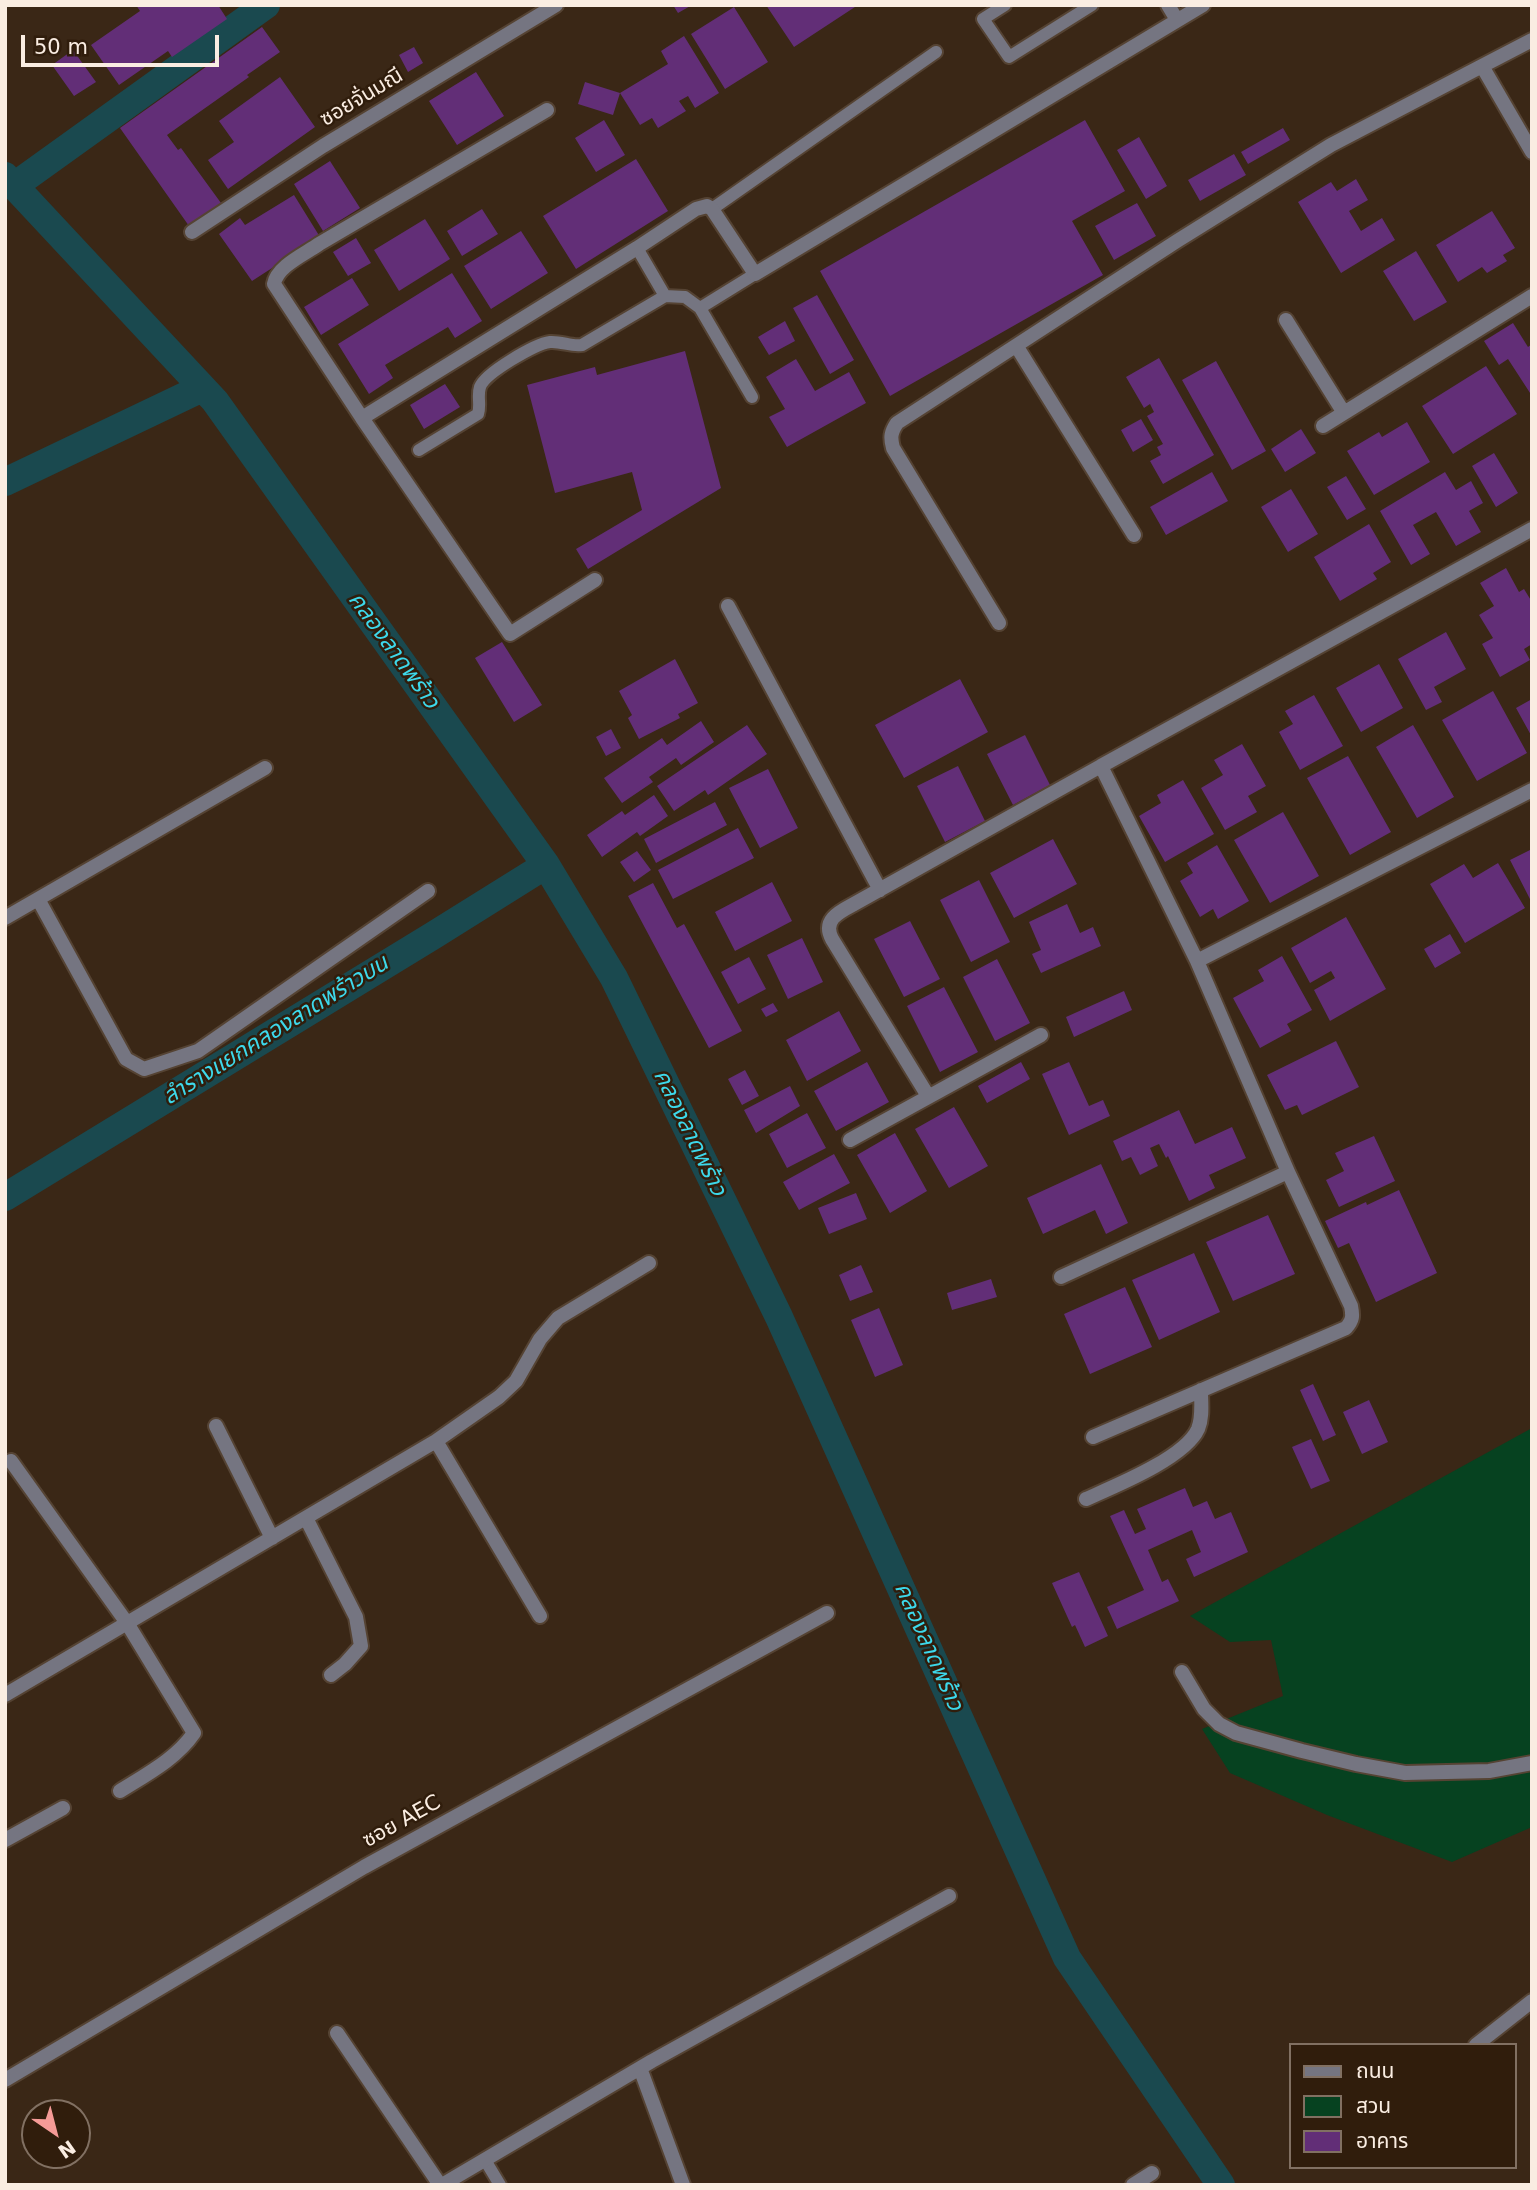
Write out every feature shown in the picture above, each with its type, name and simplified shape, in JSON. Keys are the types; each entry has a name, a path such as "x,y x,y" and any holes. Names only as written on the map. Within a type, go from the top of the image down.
{"street":[{"name":"ซอยจั่นมณี","path":"192,232 323,146 556,5"},
{"path":"1168,5 1177,20"},
{"path":"362,418 696,209 707,206 712,209 755,274 1203,5"},
{"path":"999,623 893,448 891,432 897,423 1177,241 1331,145 1532,40"},
{"path":"1482,66 1532,152"},
{"path":"547,110 319,244 285,267 276,276 274,284 510,634 595,580"},
{"path":"1323,426 1532,296"},
{"path":"1286,320 1344,413"},
{"path":"1017,347 1134,535"},
{"path":"928,1096 829,933 830,921 836,914 1532,529"},
{"path":"727,606 880,890"},
{"path":"1093,1437 1346,1328 1352,1322 1353,1315 1197,961 1101,766"},
{"path":"5,918 265,768"},
{"path":"1197,961 1532,790"},
{"path":"38,899 126,1059 144,1069 198,1051 428,891"},
{"path":"850,1140 1041,1035"},
{"path":"1061,1277 1288,1172"},
{"path":"5,1695 436,1441 499,1397 516,1381 540,1339 558,1318 649,1263"},
{"path":"1086,1499 1165,1459 1188,1443 1197,1431 1201,1419 1201,1390"},
{"path":"216,1426 272,1538"},
{"path":"436,1441 540,1616"},
{"path":"11,1461 127,1623 194,1733 172,1758 120,1791"},
{"path":"306,1518 356,1617 358,1627 360,1646 345,1664 331,1675"},
{"name":"ซอย AEC","path":"5,2080 364,1867 827,1613"},
{"path":"1182,1672 1204,1709 1219,1724 1236,1733 1302,1751 1405,1773 1489,1771 1532,1763"},
{"path":"5,1840 64,1808"},
{"path":"337,2033 441,2185 640,2068 949,1896"},
{"path":"1479,2043 1532,2001"},
{"path":"640,2068 683,2185"},
{"path":"1133,2185 1152,2173"}],"lane":[{"path":"1005,5 983,19 1009,57 1092,5"},
{"path":"712,209 936,52"},
{"path":"637,248 665,296"},
{"path":"700,308 755,274"},
{"path":"419,450 478,414 480,387 486,378 535,347 548,342 582,345 665,296 685,297 700,308 752,397"},
{"path":"485,2160 500,2185"}],"green space":[{"path":"1532,1428 1532,1827 1452,1862 1327,1815 1230,1773 1202,1729 1283,1696 1271,1640 1230,1642 1190,1616"}],"building":[{"path":"136,5 218,5 227,19 172,57 168,51 119,85 91,45 140,11"},
{"path":"673,5 692,5 678,13"},
{"path":"766,5 858,5 794,47"},
{"path":"734,7 768,62 725,89 691,34"},
{"path":"262,27 280,52 167,135 178,150 181,148 221,203 189,226 120,128"},
{"path":"684,36 719,93 695,108 688,96 679,101 686,111 658,128 652,118 640,125 620,93 668,64 661,51"},
{"path":"414,47 423,63 408,72 399,55"},
{"path":"73,50 96,82 74,96 52,65"},
{"path":"476,72 504,116 457,145 429,101"},
{"path":"280,77 315,127 228,189 208,160 234,142 219,121"},
{"path":"585,82 620,93 613,115 578,104"},
{"path":"604,120 625,155 596,172 575,138"},
{"path":"1085,120 1125,191 1072,221 1103,275 890,396 820,271"},
{"path":"1283,128 1290,140 1248,164 1241,152"},
{"path":"1139,137 1167,186 1146,199 1117,150"},
{"path":"1234,154 1246,175 1200,201 1188,180"},
{"path":"636,159 668,211 576,269 543,216"},
{"path":"330,161 360,208 323,231 294,184"},
{"path":"1356,179 1368,200 1349,211 1361,231 1382,218 1395,240 1341,273 1298,202 1331,182 1337,191"},
{"path":"294,195 320,237 252,281 219,234 240,218 245,225"},
{"path":"1137,203 1156,236 1114,260 1095,226"},
{"path":"482,209 498,234 462,256 447,231"},
{"path":"1492,211 1515,248 1503,255 1507,261 1487,273 1482,267 1458,282 1436,245"},
{"path":"425,219 450,259 399,291 374,250"},
{"path":"521,231 548,273 491,309 464,266"},
{"path":"356,238 371,263 348,276 333,252"},
{"path":"1416,251 1447,302 1414,321 1383,271"},
{"path":"452,273 482,321 455,338 448,327 385,365 393,378 369,394 338,344"},
{"path":"352,278 369,305 321,335 304,307"},
{"path":"817,295 854,360 830,374 793,308"},
{"path":"785,321 795,341 769,355 758,337"},
{"path":"1513,323 1528,347 1532,344 1532,396 1508,359 1499,365 1484,341"},
{"path":"685,351 721,488 588,569 576,549 642,510 632,472 555,493 527,385 595,367 597,375"},
{"path":"1159,358 1214,455 1163,484 1150,461 1161,455 1157,447 1163,444 1147,416 1154,412 1150,404 1144,408 1126,377"},
{"path":"796,359 815,391 849,372 866,403 787,447 769,417 785,409 766,377"},
{"path":"1216,361 1266,451 1232,470 1182,380"},
{"path":"1486,366 1517,414 1453,454 1422,406"},
{"path":"445,384 460,407 424,429 410,405"},
{"path":"1141,419 1153,440 1133,452 1121,430"},
{"path":"1407,422 1430,462 1374,495 1347,451 1379,432 1382,437"},
{"path":"1301,429 1316,453 1285,472 1271,449"},
{"path":"1494,453 1518,493 1496,507 1472,466"},
{"path":"1212,472 1228,501 1166,535 1150,507"},
{"path":"1445,472 1456,490 1471,481 1483,503 1469,511 1481,532 1456,546 1436,512 1413,525 1430,554 1411,565 1380,511"},
{"path":"1346,476 1366,509 1347,520 1327,487"},
{"path":"1291,489 1318,534 1288,552 1261,507"},
{"path":"1369,524 1391,562 1373,573 1377,579 1340,601 1314,557"},
{"path":"1506,568 1519,592 1524,589 1532,602 1532,644 1524,649 1530,660 1500,677 1482,644 1493,638 1479,615 1494,606 1480,583"},
{"path":"1446,632 1466,669 1434,687 1442,702 1426,710 1398,659"},
{"path":"502,642 542,705 514,722 475,658"},
{"path":"675,659 698,703 678,714 680,718 639,739 628,718 632,715 619,691"},
{"path":"1379,664 1403,708 1361,732 1336,688"},
{"path":"960,679 988,732 904,778 875,725"},
{"path":"1493,691 1527,753 1477,781 1442,720"},
{"path":"1314,695 1343,746 1300,770 1279,732 1293,724 1285,711"},
{"path":"1532,699 1532,737 1516,708"},
{"path":"701,721 714,742 681,765 676,758 649,777 653,782 622,803 604,778 662,738 667,745"},
{"path":"747,725 767,754 708,795 705,790 674,811 657,786"},
{"path":"1413,725 1454,797 1417,818 1376,747"},
{"path":"611,729 621,748 606,756 596,737"},
{"path":"1025,735 1050,785 1013,805 987,754"},
{"path":"1242,744 1266,786 1248,796 1257,812 1225,830 1201,788 1223,775 1214,760"},
{"path":"1348,756 1391,832 1350,855 1307,778"},
{"path":"958,766 985,821 945,842 917,786"},
{"path":"768,769 798,828 760,848 729,788"},
{"path":"1183,780 1214,834 1165,862 1139,816 1161,803 1157,795"},
{"path":"654,795 668,816 640,836 637,832 602,857 587,835 622,811 625,815"},
{"path":"715,802 727,825 656,863 644,839"},
{"path":"1283,812 1319,876 1270,903 1234,840"},
{"path":"738,828 754,858 673,899 658,870"},
{"path":"1053,839 1077,884 1014,918 990,873"},
{"path":"1217,845 1249,901 1218,919 1213,909 1200,917 1180,881 1193,873 1187,863"},
{"path":"1532,849 1532,903 1510,860"},
{"path":"637,851 651,870 634,882 620,862"},
{"path":"1498,863 1525,908 1465,943 1430,884 1464,864 1473,878"},
{"path":"979,880 1010,942 971,962 940,900"},
{"path":"772,882 792,921 735,951 715,912"},
{"path":"653,883 677,928 684,924 742,1031 709,1048 628,896"},
{"path":"1067,904 1080,933 1093,927 1101,946 1041,973 1032,954 1041,950 1029,922"},
{"path":"1346,917 1386,989 1330,1021 1314,990 1335,978 1331,971 1310,983 1291,948"},
{"path":"910,921 940,979 904,997 874,939"},
{"path":"1450,934 1461,953 1435,968 1424,949"},
{"path":"802,938 823,982 788,999 767,955"},
{"path":"1282,956 1312,1010 1287,1024 1291,1031 1260,1048 1233,998 1264,981 1258,970"},
{"path":"749,957 766,989 738,1004 721,972"},
{"path":"997,959 1030,1023 995,1041 963,977"},
{"path":"944,987 978,1052 940,1072 907,1006"},
{"path":"1124,991 1132,1010 1074,1037 1066,1017"},
{"path":"773,1003 778,1011 766,1017 761,1009"},
{"path":"839,1011 861,1051 807,1081 786,1040"},
{"path":"1336,1041 1359,1087 1302,1115 1297,1105 1285,1110 1267,1075"},
{"path":"867,1062 889,1102 836,1131 814,1091"},
{"path":"1021,1062 1030,1079 987,1103 978,1086"},
{"path":"1069,1062 1089,1106 1103,1100 1110,1116 1069,1135 1042,1074"},
{"path":"745,1070 759,1096 742,1105 728,1079"},
{"path":"790,1086 800,1106 756,1133 744,1110"},
{"path":"954,1107 988,1166 949,1188 915,1129"},
{"path":"1179,1110 1195,1144 1232,1127 1246,1158 1209,1175 1215,1188 1189,1201 1168,1156 1166,1158 1159,1144 1150,1148 1158,1166 1140,1175 1131,1157 1122,1161 1113,1141"},
{"path":"807,1113 826,1148 787,1168 769,1134"},
{"path":"895,1133 927,1191 890,1213 857,1155"},
{"path":"1374,1136 1395,1181 1339,1207 1326,1180 1344,1171 1335,1153"},
{"path":"834,1154 850,1183 799,1210 783,1182"},
{"path":"1101,1164 1128,1223 1106,1234 1095,1210 1043,1234 1027,1198"},
{"path":"1399,1190 1437,1273 1376,1302 1349,1243 1338,1248 1325,1221"},
{"path":"856,1193 867,1219 829,1234 818,1208"},
{"path":"1268,1215 1295,1274 1233,1301 1206,1242"},
{"path":"1194,1253 1220,1312 1159,1340 1132,1280"},
{"path":"861,1265 873,1292 850,1301 839,1275"},
{"path":"991,1279 997,1297 952,1310 947,1293"},
{"path":"1125,1287 1152,1347 1090,1374 1064,1314"},
{"path":"879,1308 903,1365 875,1377 851,1320"},
{"path":"1313,1384 1336,1435 1323,1441 1300,1390"},
{"path":"1369,1400 1388,1442 1362,1454 1343,1412"},
{"path":"1311,1439 1330,1481 1311,1489 1292,1447"},
{"path":"1185,1488 1193,1507 1207,1501 1215,1519 1231,1512 1248,1552 1194,1577 1186,1559 1201,1552 1192,1530 1148,1550 1162,1582 1168,1579 1179,1601 1117,1629 1107,1607 1144,1590 1110,1516 1124,1510 1135,1534 1146,1529 1137,1509"},
{"path":"1079,1572 1108,1636 1085,1647 1075,1625 1072,1627 1052,1583"}],"waterway":[{"path":"14,186 266,5"},
{"name":"คลองลาดพร้าว","path":"5,176 215,401 546,865 614,978 779,1317 1067,1958 1221,2185"},
{"path":"5,482 202,388"},
{"name":"ลำรางแยกคลองลาดพร้าวบน","path":"5,1197 546,865"}]}
